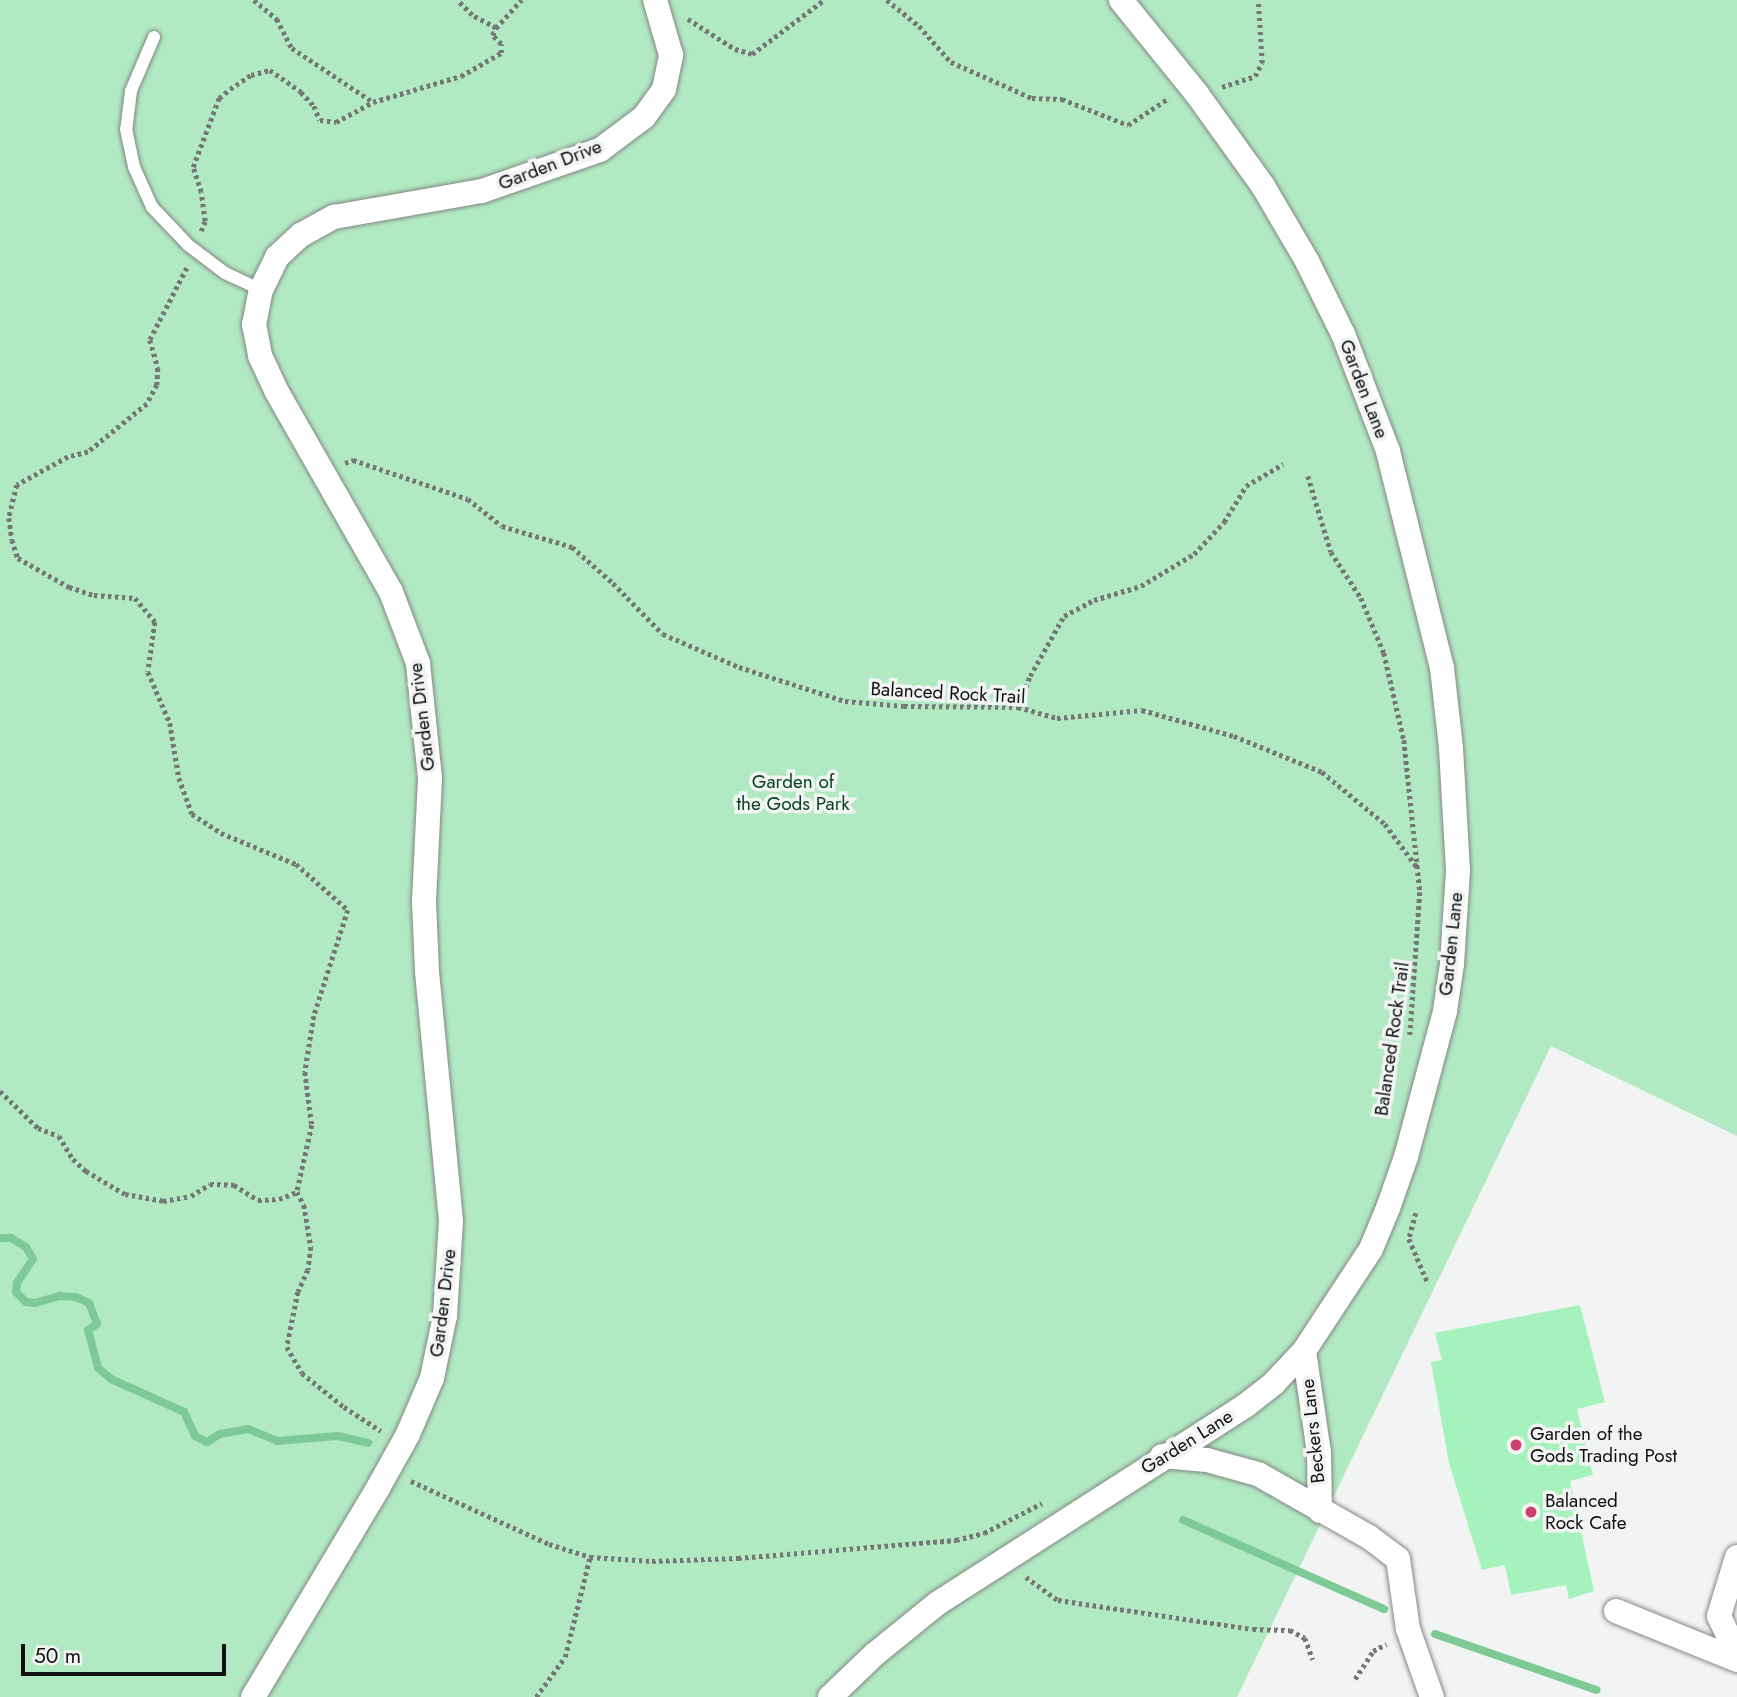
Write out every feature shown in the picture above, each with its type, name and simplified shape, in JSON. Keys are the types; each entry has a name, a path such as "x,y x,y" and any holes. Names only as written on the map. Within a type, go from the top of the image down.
{"street":[{"name":"Garden Lane","path":"830,1697 875,1654 938,1603 1163,1456 1245,1406 1274,1383 1304,1351 1371,1249 1410,1144 1445,1011 1452,964 1458,870 1456,803 1442,668 1388,451 1343,334 1307,261 1263,186 1197,94 1121,0"},
{"name":"Garden Drive","path":"253,1697 400,1448 432,1378 450,1271 451,1221 424,901 430,778 418,663 391,592 276,390 260,355 254,325 261,290 276,257 301,235 334,217 482,191 600,150 644,117 664,89 671,55 656,1"},
{"name":"Beckers Lane","path":"1304,1351 1318,1453 1320,1511"},
{"name":"Beckers Lane","path":"1163,1456 1220,1463 1258,1474 1369,1537 1398,1559 1409,1632 1433,1697"},
{"path":"1737,1557 1719,1616 1737,1655"},
{"path":"1616,1611 1737,1660"}],"lane":[{"path":"154,37 131,91 126,129 134,167 152,207 195,250 225,273 261,290"}],"path":[{"path":"254,0 277,19 292,48 373,102"},
{"path":"457,0 472,15 496,28"},
{"path":"521,0 492,35 501,44 501,53 461,76 373,102 335,122 320,120 314,106 302,92 270,70 251,75 219,98 192,167 201,192 205,221 195,250 150,340 158,368 157,385 147,404 88,452 68,457 17,485 9,518 18,558 69,587 94,595 135,598 155,622 148,672 170,723 179,778 192,814 221,833 296,864 348,910 314,1016 305,1072 312,1125 297,1192 304,1205 311,1247 308,1270 298,1292 287,1347 302,1373 344,1407 377,1427 400,1448 408,1479 549,1544 590,1557 652,1561 738,1559 956,1540 984,1533 1044,1502"},
{"path":"656,1 699,24 734,49 752,54 824,0"},
{"path":"887,0 919,26 951,62 1032,98 1062,99 1128,125 1173,95 1197,94 1255,76 1262,63 1258,0"},
{"name":"Balanced Rock Trail","path":"324,471 353,460 468,499 502,526 572,547 613,583 663,634 739,667 845,701 904,706 1018,707 1057,718 1142,710 1259,747 1322,772 1385,824 1418,868"},
{"path":"1018,707 1030,676 1064,616 1094,600 1141,586 1194,554 1224,522 1246,486 1283,464"},
{"name":"Balanced Rock Trail","path":"1308,476 1331,552 1361,598 1384,653 1404,740 1418,868 1419,943 1409,1044"},
{"path":"0,1091 38,1128 59,1136 73,1159 86,1171 125,1194 163,1201 191,1196 210,1184 234,1185 258,1200 279,1199 297,1192"},
{"path":"1418,1206 1409,1239 1427,1281"},
{"path":"984,1533 1007,1559 1037,1586 1058,1600 1254,1629 1290,1630 1305,1638 1313,1660"},
{"path":"536,1697 565,1657 590,1557"},
{"path":"1355,1679 1373,1651 1409,1632"}],"green space":[{"name":"Garden of the Gods Park","path":"0,0 1737,0 1737,1136 1551,1046 1237,1697 0,1697"}],"building":[{"name":"Garden of the Gods Trading Post","path":"1580,1305 1605,1402 1577,1409 1593,1475 1570,1481 1594,1591 1569,1599 1566,1585 1511,1595 1505,1565 1482,1570 1449,1463 1431,1362 1442,1360 1435,1333"}],"waterway":[{"path":"0,1238 11,1238 26,1247 33,1259 17,1283 16,1292 26,1302 35,1303 60,1296 76,1297 89,1303 97,1324 88,1330 98,1368 111,1379 184,1412 195,1436 207,1442 220,1434 248,1429 277,1441 338,1436 368,1443"},
{"path":"1183,1520 1384,1609"},
{"path":"1435,1634 1597,1690"}],"place":[{"name":"Garden of the Gods Trading Post","path":"1516,1445"},
{"name":"Balanced Rock Cafe","path":"1531,1512"}]}
